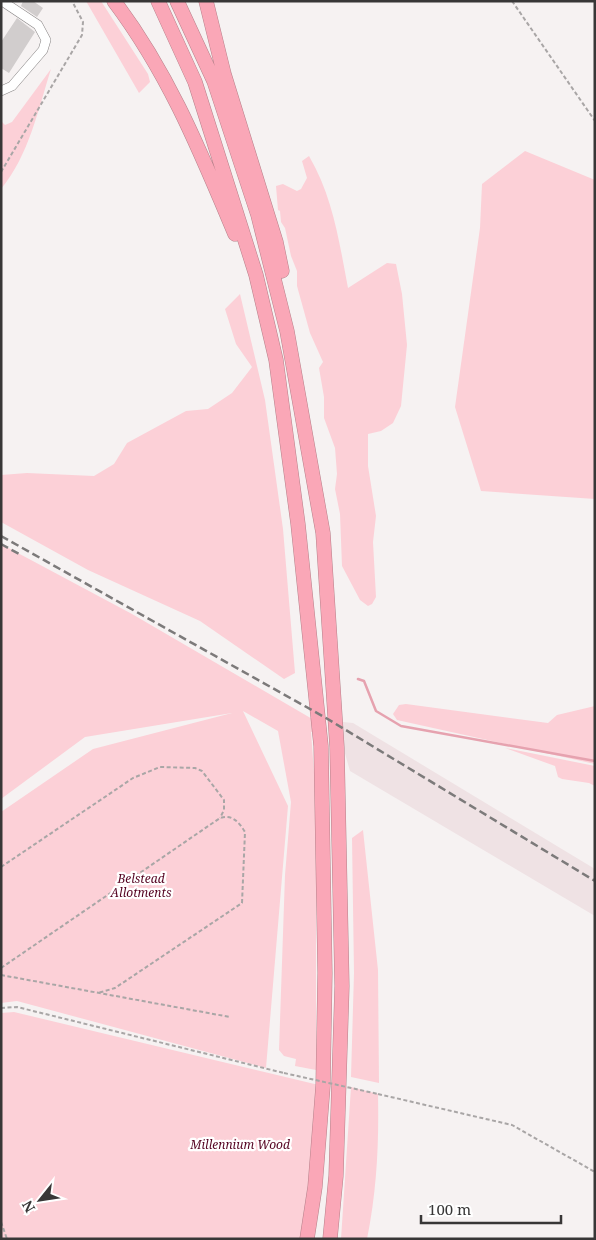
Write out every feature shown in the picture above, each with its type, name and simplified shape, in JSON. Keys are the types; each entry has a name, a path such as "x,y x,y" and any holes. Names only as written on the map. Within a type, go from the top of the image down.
{"highway":[{"path":"114,1 145,45 188,122 238,243 256,275"},
{"path":"158,1 195,82 256,275 276,360 298,524 321,746 325,973 323,1086 315,1186 307,1239"},
{"path":"177,1 214,81 258,215 287,331 323,533 337,747 342,986 336,1176 330,1239"},
{"path":"206,1 224,74 276,242 287,292 287,331"}],"lane":[{"path":"1,90 7,90 19,79 43,50 46,40 42,29 38,25 2,1"}],"path":[{"path":"1,172 82,35 83,22 72,1"},
{"path":"512,1 595,121"},
{"path":"1,867 133,778 151,769 169,767 195,768 202,771 224,800 224,810 220,818 1,968"},
{"path":"98,993 115,988 242,904 245,832 238,822 232,818 220,818"},
{"path":"1,975 230,1017"},
{"path":"1,1008 17,1007 284,1073 512,1124 595,1172"},
{"path":"1,1222 7,1239"}],"shaded area":[{"path":"343,722 353,723 595,869 595,916 350,771 342,743"}],"green space":[{"path":"86,1 101,1 148,74 150,82 139,93"},
{"path":"51,69 26,147 11,176 1,189 1,121 5,125 12,122"},
{"path":"525,151 595,180 595,499 481,491 455,407 480,228 482,184"},
{"path":"309,156 330,203 348,288 387,263 396,264 402,294 407,345 401,406 393,423 381,431 368,434 368,466 376,516 373,542 376,597 372,604 368,606 360,600 342,566 340,514 335,489 337,474 335,448 324,418 324,397 319,368 323,362 310,333 297,286 297,271 291,256 285,228 281,222 280,211 278,210 276,186 283,184 297,191 301,189 307,178 302,161"},
{"path":"240,294 265,400 283,529 295,673 284,679 200,621 88,570 1,522 1,475 27,473 94,476 114,464 127,443 186,411 208,409 232,393 252,367 236,344 225,309"},
{"name":"Belstead Allotments","path":"1,544 132,614 314,720 317,731 311,732 316,799 316,1070 295,1066 296,1059 284,1056 279,1050 285,875 291,802 278,731 243,711 288,806 266,1068 17,1001 1,1003 1,812 93,749 232,713 85,737 1,799"},
{"path":"406,704 548,723 557,715 595,706 595,764 397,720 393,714 399,705"},
{"path":"505,748 595,766 595,786 589,783 562,779 558,777 555,766"},
{"path":"363,830 378,970 379,1083 351,1077 354,973 352,838"},
{"name":"Millennium Wood","path":"14,1012 323,1086 307,1239 1,1239 1,1013"},
{"path":"351,1087 378,1094 377,1166 367,1239 341,1239"}],"building":[{"path":"23,1 33,1 43,8 37,17 21,6"},
{"path":"17,18 35,32 9,73 1,68 1,42"}],"waterway":[{"path":"358,679 364,681 376,711 401,726 595,761"}],"railway":[{"path":"1,536 326,718 595,881"},
{"path":"1,544 21,555"}]}
